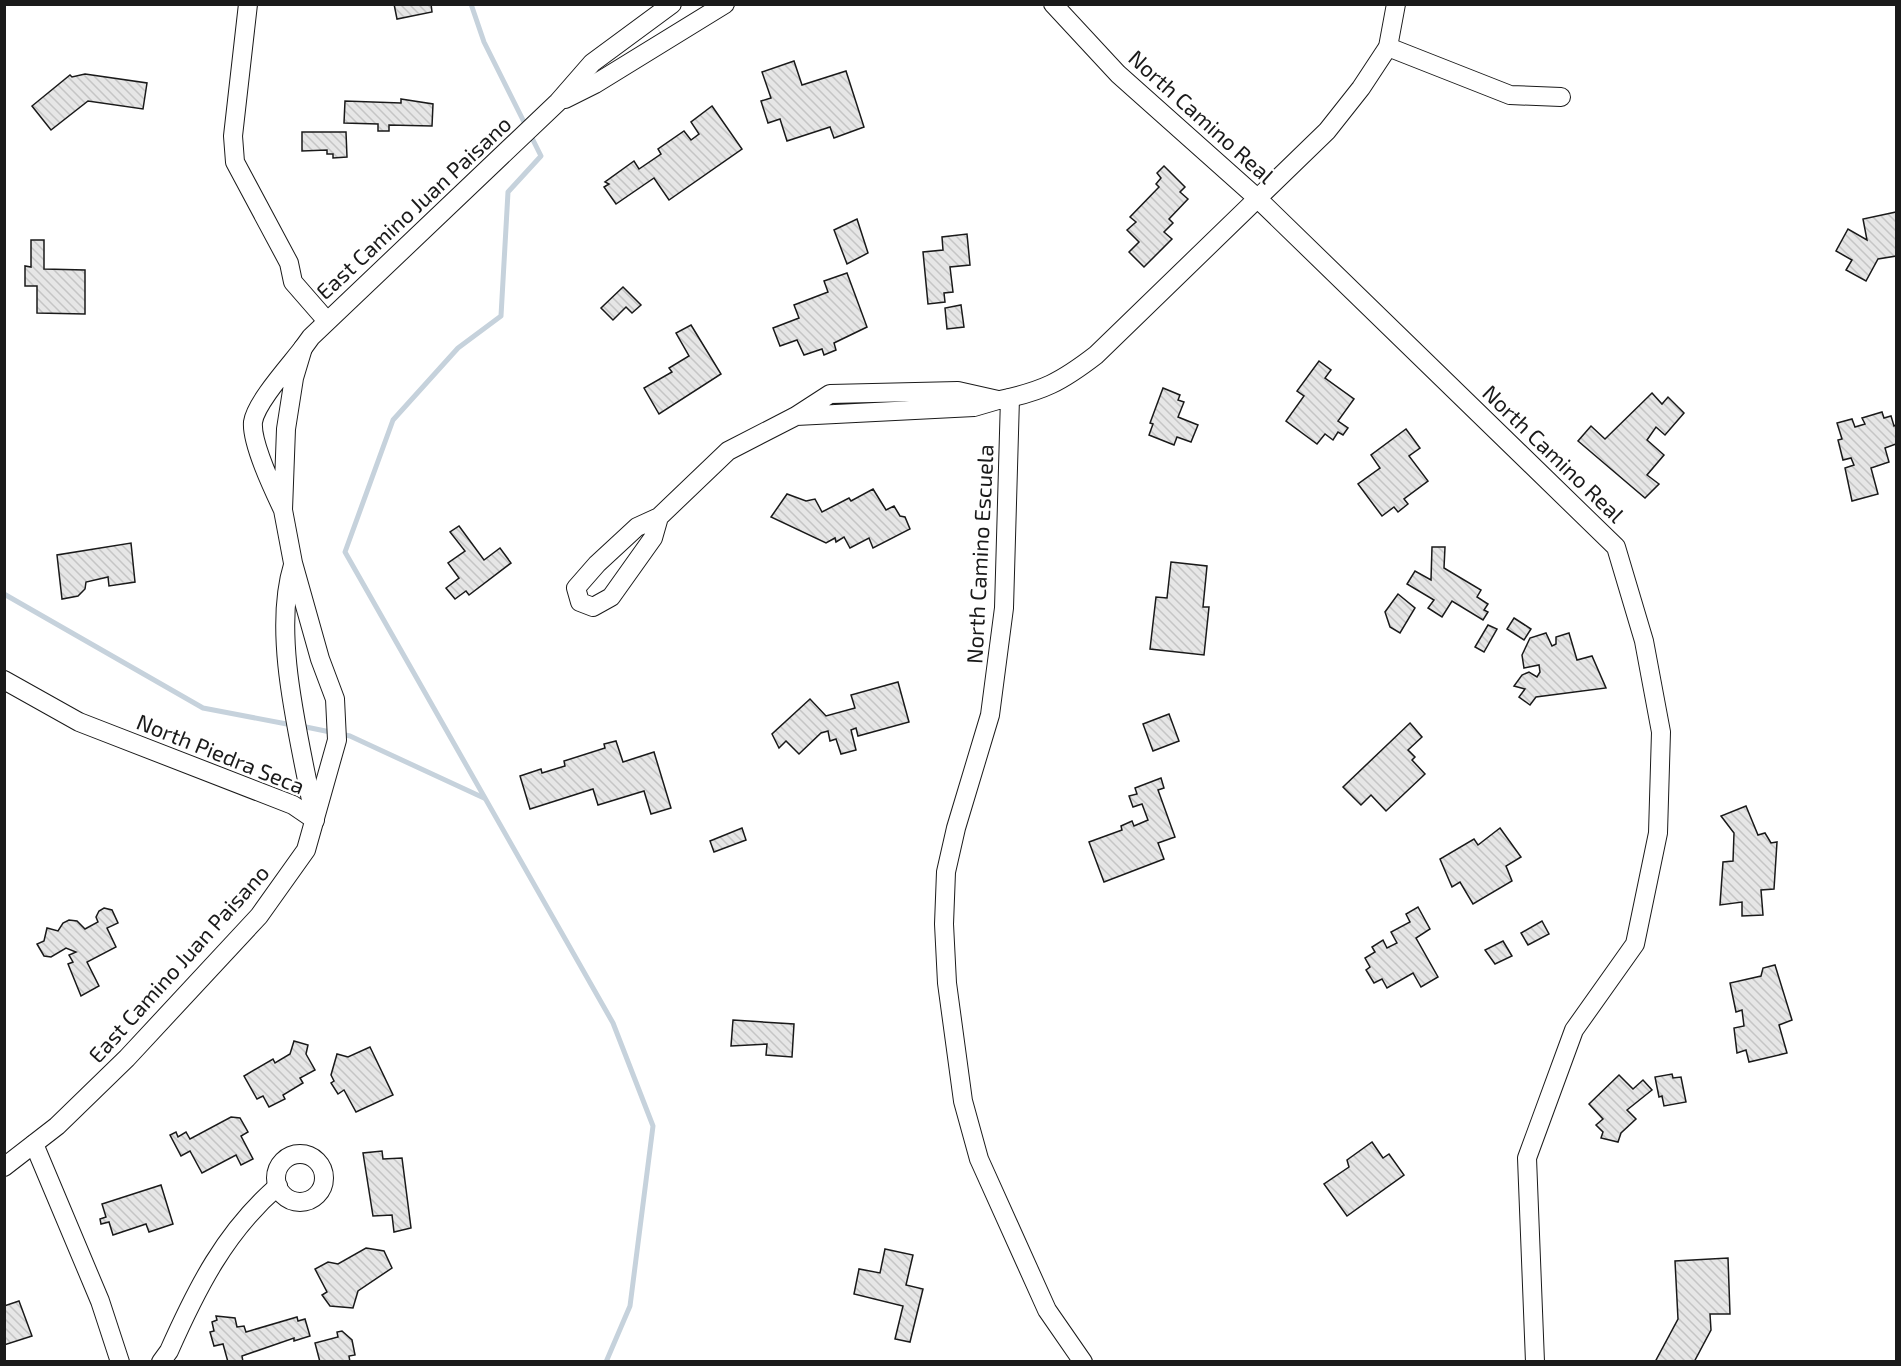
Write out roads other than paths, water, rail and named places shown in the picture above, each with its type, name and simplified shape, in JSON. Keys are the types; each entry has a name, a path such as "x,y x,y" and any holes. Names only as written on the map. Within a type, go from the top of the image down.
{"street":[{"path":"248,4 233,136 235,162 289,263 293,282 327,321"},
{"name":"East Camino Juan Paisano","path":"283,510 263,469 253,422 270,390 327,321 558,102 592,63 672,4"},
{"name":"East Camino Juan Paisano","path":"558,102 595,84 725,4"},
{"name":"North Camino Real","path":"1053,4 1118,74 1256,197 1616,547 1644,641 1660,732 1658,832 1635,944 1574,1030 1527,1158 1535,1362"},
{"path":"659,517 653,538 611,597 593,607 580,602 576,588 597,564 637,527 659,517 728,451 796,416 974,407 1034,393 1056,382 1096,355 1256,197 1327,131 1361,88 1388,47 1396,4"},
{"path":"1388,47 1510,94 1561,97"},
{"name":"East Camino Juan Paisano","path":"4,1167 34,1144 127,1058 260,916 306,850 337,741 335,699 320,659 293,563 283,510 286,429 294,378 303,348"},
{"name":"North Camino Escuela","path":"1004,399 1004,608 990,716 956,828 946,872 944,924 947,983 963,1101 979,1159 1047,1310 1083,1362"},
{"name":"North Piedra Seca","path":"293,563 287,585 287,651 292,704 315,820"},
{"name":"North Piedra Seca","path":"4,680 79,722 293,805 315,820"},
{"path":"34,1144 100,1302 120,1362"},
{"path":"161,1362 169,1351 209,1267 239,1226 278,1186"}],"waterway":[{"path":"471,4 484,42 541,156 508,192 501,316 458,348 393,420 345,552 613,1023 653,1126 630,1306 606,1362"},
{"path":"4,594 203,708 292,725"},
{"path":"301,726 350,736 484,798"}]}
